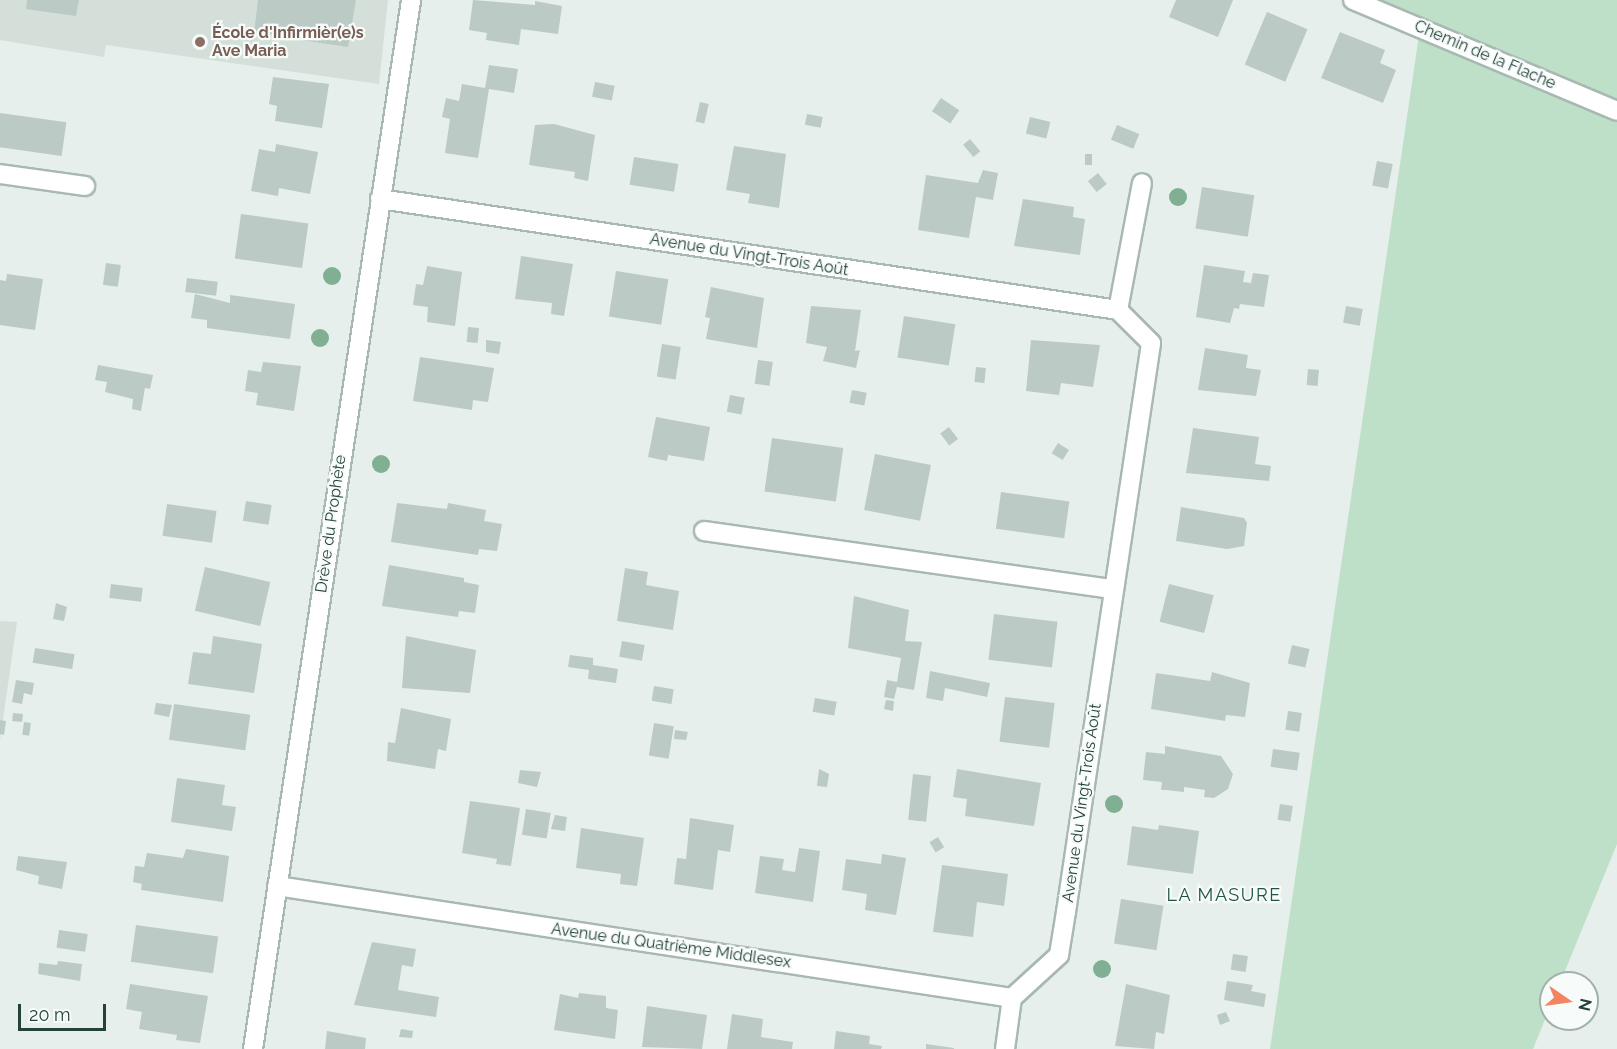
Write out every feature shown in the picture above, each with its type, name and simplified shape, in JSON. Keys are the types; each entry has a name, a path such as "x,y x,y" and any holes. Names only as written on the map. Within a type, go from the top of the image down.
{"street":[{"name":"Drève du Prophète","path":"253,1049 411,0"},
{"name":"Chemin de la Flache","path":"1353,0 1617,111"},
{"path":"0,174 85,186"},
{"path":"1118,310 1142,183"},
{"name":"Avenue du Vingt-Trois Août","path":"380,199 1118,310 1151,343 1059,955 1012,998"},
{"path":"704,531 1114,589"},
{"name":"Avenue du Quatrième Middlesex","path":"277,886 1012,998"},
{"path":"1005,1049 1012,998"}],"shaded area":[{"name":"École d'Infirmièr(e)s Ave Maria","path":"0,0 388,0 379,84 106,45 104,57 0,40"},
{"path":"0,621 17,622 0,740"}],"green space":[{"path":"1353,0 1617,0 1617,844 1565,971 1539,971 1540,1031 1533,1049 1270,1049 1420,28"}],"building":[{"path":"27,0 79,0 76,16 26,9"},
{"path":"258,0 356,0 348,47 254,33"},
{"path":"473,0 535,5 535,1 562,6 558,34 521,29 519,45 486,40 487,33 469,30"},
{"path":"1176,0 1233,0 1218,37 1169,17"},
{"path":"1267,12 1308,29 1285,82 1245,64"},
{"path":"1340,32 1385,50 1380,63 1396,70 1383,103 1321,78"},
{"path":"489,65 518,69 514,93 489,89 478,158 445,153 450,119 442,117 446,98 459,101 462,84 485,88"},
{"path":"273,77 329,84 322,128 275,121 277,106 269,104"},
{"path":"595,82 615,86 612,101 592,97"},
{"path":"941,98 959,110 950,124 932,111"},
{"path":"700,102 709,104 704,124 696,121"},
{"path":"0,113 66,122 62,156 0,147"},
{"path":"807,114 823,117 821,128 805,125"},
{"path":"1030,117 1050,122 1046,139 1026,133"},
{"path":"554,124 595,135 588,181 574,178 575,172 529,165 535,125"},
{"path":"1117,125 1139,134 1133,149 1111,140"},
{"path":"970,139 980,151 973,157 963,145"},
{"path":"276,144 318,152 310,194 279,188 278,196 251,191 259,149 275,152"},
{"path":"734,146 786,154 779,208 748,203 750,194 726,190"},
{"path":"1085,154 1092,154 1092,165 1085,165"},
{"path":"634,157 678,164 674,192 630,185"},
{"path":"1377,161 1393,164 1388,189 1372,186"},
{"path":"983,170 998,173 993,200 976,197 969,238 918,230 926,175 978,183"},
{"path":"1098,173 1107,184 1097,192 1088,181"},
{"path":"1202,187 1254,195 1248,237 1195,228"},
{"path":"1023,199 1074,207 1073,217 1085,219 1080,255 1014,246"},
{"path":"241,214 308,223 302,268 235,259"},
{"path":"521,256 573,264 564,316 551,314 552,303 515,299"},
{"path":"106,263 121,265 118,287 103,285"},
{"path":"1204,265 1245,271 1243,282 1251,283 1253,273 1269,275 1264,307 1240,304 1239,309 1234,308 1230,323 1196,317"},
{"path":"427,266 462,272 455,326 427,322 428,307 413,305 416,284 423,285"},
{"path":"616,271 668,279 661,325 609,316"},
{"path":"7,274 43,279 35,330 0,325 0,280 6,281"},
{"path":"187,278 218,282 216,296 185,292"},
{"path":"711,287 764,298 757,348 706,339 710,318 705,317"},
{"path":"195,294 230,303 230,295 295,304 290,339 207,328 207,320 191,318"},
{"path":"811,306 861,310 855,351 860,350 856,368 823,361 827,347 806,343"},
{"path":"1346,306 1363,309 1360,326 1343,323"},
{"path":"904,316 955,324 949,366 897,357"},
{"path":"468,327 479,328 478,343 467,342"},
{"path":"486,340 501,342 499,354 486,352"},
{"path":"1031,340 1100,345 1093,387 1061,383 1059,395 1026,391"},
{"path":"662,344 681,347 676,380 657,377"},
{"path":"1205,348 1248,355 1246,368 1261,370 1256,396 1198,390"},
{"path":"420,357 494,368 488,402 473,400 472,410 413,401"},
{"path":"758,360 773,362 770,386 755,384"},
{"path":"263,362 301,366 294,411 256,405 258,393 245,391 248,370 261,372"},
{"path":"98,365 153,375 150,389 145,388 141,411 132,409 133,399 105,392 107,382 95,380"},
{"path":"976,367 986,368 984,383 974,382"},
{"path":"1308,369 1319,370 1318,386 1307,385"},
{"path":"852,390 867,393 864,406 850,403"},
{"path":"730,395 745,398 741,415 727,412"},
{"path":"656,417 710,427 704,461 668,455 667,461 648,457"},
{"path":"949,427 958,439 949,446 940,434"},
{"path":"1193,428 1259,437 1255,464 1271,466 1269,481 1186,473"},
{"path":"772,438 843,448 836,501 764,491"},
{"path":"1058,443 1069,450 1063,460 1052,453"},
{"path":"875,454 931,465 920,521 864,510"},
{"path":"1001,492 1069,502 1064,538 996,529"},
{"path":"246,501 272,505 269,525 243,521"},
{"path":"397,503 447,509 448,503 486,510 484,521 502,524 497,551 479,549 478,555 391,542"},
{"path":"167,504 217,511 212,543 163,536"},
{"path":"1181,507 1244,518 1247,523 1244,546 1227,549 1176,541"},
{"path":"389,565 464,578 464,582 479,585 475,613 459,611 458,617 382,606"},
{"path":"205,567 270,582 260,626 195,611"},
{"path":"625,568 648,572 646,585 679,591 673,630 617,621"},
{"path":"111,584 143,588 141,602 109,598"},
{"path":"1169,584 1214,595 1204,633 1160,622"},
{"path":"854,596 909,610 905,641 922,642 914,690 897,687 894,699 884,697 887,680 897,682 901,658 848,648"},
{"path":"56,603 67,607 64,621 53,619"},
{"path":"994,614 1058,622 1052,667 988,660"},
{"path":"213,636 262,644 254,693 188,684 193,652 211,654"},
{"path":"406,636 476,650 470,693 402,688"},
{"path":"622,641 645,645 642,661 619,657"},
{"path":"1292,645 1310,649 1305,668 1288,664"},
{"path":"35,648 75,654 72,669 33,663"},
{"path":"570,655 593,658 593,665 618,669 616,683 588,679 589,670 568,667"},
{"path":"930,671 990,683 987,697 945,688 943,701 926,698"},
{"path":"1212,672 1250,683 1245,717 1226,715 1225,721 1151,709 1156,673 1210,681"},
{"path":"16,680 34,683 32,695 24,693 22,704 12,702"},
{"path":"654,686 674,689 671,704 652,701"},
{"path":"1005,697 1055,703 1049,748 1000,742"},
{"path":"815,698 837,702 834,716 813,712"},
{"path":"886,700 894,701 893,711 884,709"},
{"path":"156,703 172,705 169,717 154,714"},
{"path":"174,704 250,715 245,750 169,740"},
{"path":"401,708 451,719 446,751 438,749 435,769 387,761 388,742 395,743"},
{"path":"1288,711 1302,713 1299,732 1285,730"},
{"path":"13,713 23,714 22,722 12,721"},
{"path":"0,720 6,721 4,735 0,734"},
{"path":"24,722 31,723 29,736 22,735"},
{"path":"654,723 674,726 669,759 649,756"},
{"path":"675,730 688,732 686,740 674,739"},
{"path":"1165,746 1221,756 1233,774 1228,789 1214,798 1204,797 1205,790 1184,787 1184,792 1161,790 1162,782 1143,780 1146,752 1165,754"},
{"path":"1273,749 1300,753 1297,771 1270,767"},
{"path":"819,769 829,774 827,787 817,786"},
{"path":"957,769 1041,783 1034,826 965,816 967,799 953,797"},
{"path":"520,770 541,772 537,787 518,783"},
{"path":"913,774 931,776 926,822 908,820"},
{"path":"177,778 225,785 222,805 236,807 232,831 171,822"},
{"path":"470,801 520,808 511,866 496,864 497,859 462,853"},
{"path":"1280,804 1293,806 1290,822 1277,820"},
{"path":"526,809 551,813 547,839 522,835"},
{"path":"555,815 567,817 565,831 551,829"},
{"path":"690,818 734,825 730,852 718,850 713,890 674,884 677,858 686,859"},
{"path":"1159,825 1199,831 1193,874 1127,865 1132,826 1158,830"},
{"path":"581,828 644,838 637,886 620,884 621,874 576,868"},
{"path":"938,837 944,847 936,852 929,842"},
{"path":"799,848 820,851 813,902 755,893 760,856 784,859 782,870 795,872"},
{"path":"186,849 229,856 223,902 141,890 142,884 133,882 135,866 144,867 147,853 183,858"},
{"path":"882,854 906,858 896,915 865,910 867,894 842,890 846,859 881,864"},
{"path":"18,856 67,862 62,889 38,884 39,876 16,870"},
{"path":"942,865 1008,874 1004,906 977,902 973,937 933,932"},
{"path":"1121,899 1163,906 1156,950 1114,943"},
{"path":"136,925 218,937 213,973 131,962"},
{"path":"59,930 88,934 85,952 56,948"},
{"path":"372,942 416,949 413,967 402,965 398,990 439,997 436,1017 354,1005"},
{"path":"1233,954 1248,956 1246,972 1231,970"},
{"path":"58,961 82,964 80,981 38,974 39,963 57,965"},
{"path":"1227,981 1253,985 1251,991 1266,994 1264,1007 1224,1000"},
{"path":"130,984 208,996 200,1043 176,1040 177,1035 139,1029 142,1012 126,1009"},
{"path":"1126,984 1170,995 1164,1034 1156,1032 1154,1049 1115,1046"},
{"path":"579,993 606,996 606,1008 618,1010 615,1039 554,1030 560,994 578,998"},
{"path":"647,1006 707,1015 702,1049 642,1047"},
{"path":"1226,1012 1230,1021 1220,1025 1217,1015"},
{"path":"732,1014 763,1019 761,1037 793,1042 792,1049 727,1049"},
{"path":"401,1029 413,1031 412,1038 399,1037"},
{"path":"327,1031 366,1038 365,1049 325,1049"},
{"path":"836,1031 870,1036 869,1044 882,1046 881,1049 834,1049"},
{"path":"926,1044 954,1048 954,1049 926,1049"}],"place":[{"name":"École d'Infirmièr(e)s Ave Maria","path":"200,42"}],"district":[{"name":"LA MASURE","path":"1224,895"}]}
